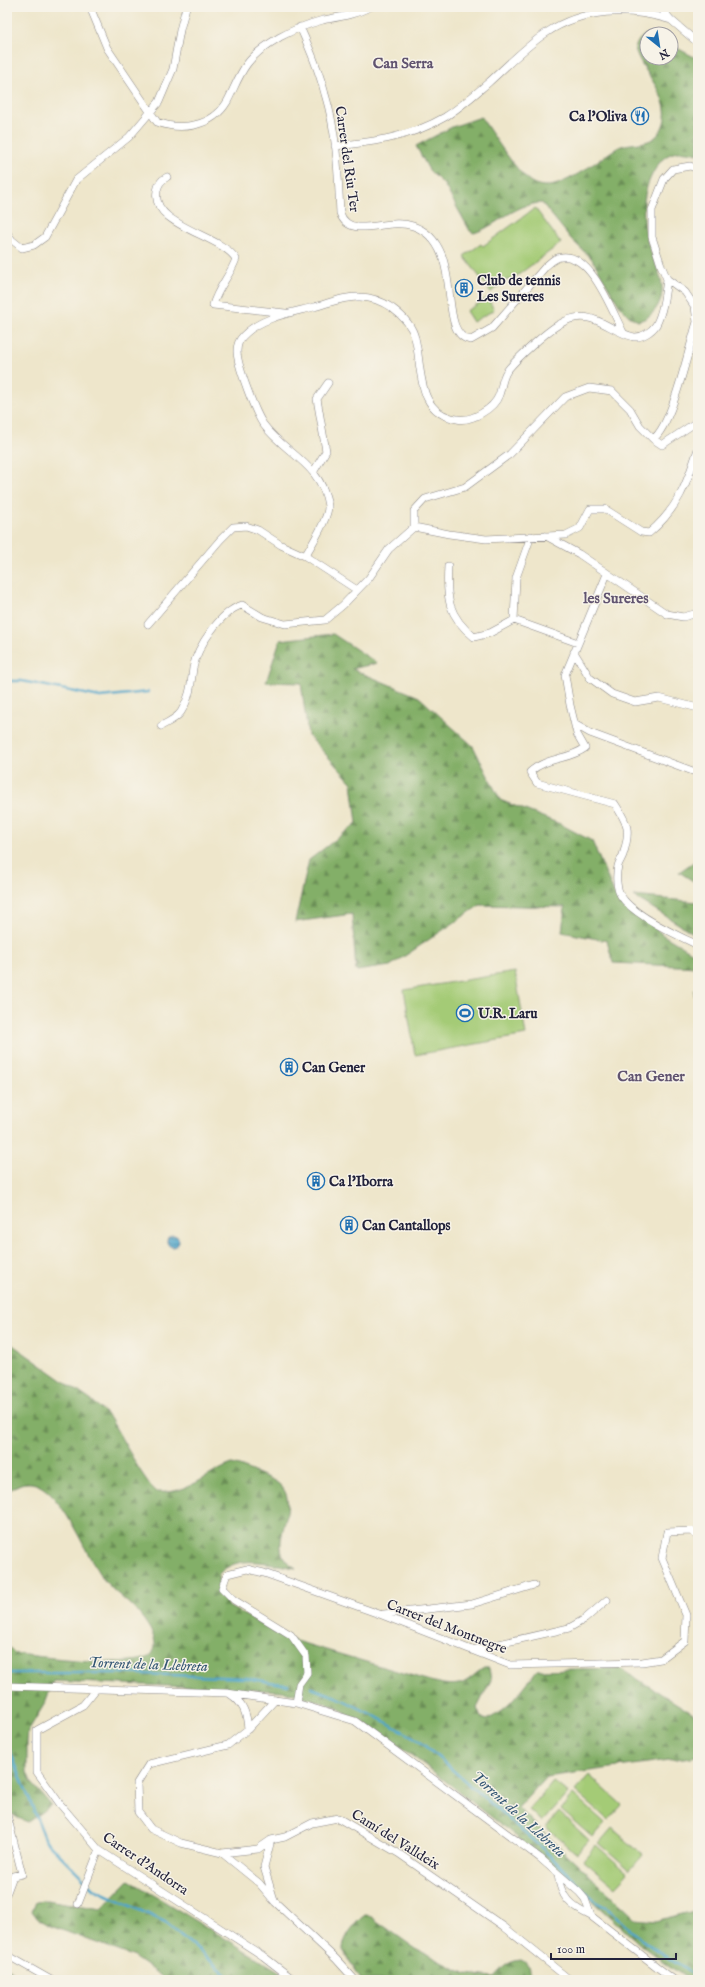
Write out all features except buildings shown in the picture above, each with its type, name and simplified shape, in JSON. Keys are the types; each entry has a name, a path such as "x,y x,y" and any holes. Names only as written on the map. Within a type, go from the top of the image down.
{"street":[{"path":"90,7 107,48 150,113 157,122 176,127 195,125 212,117 226,103 244,67 258,52 279,37 323,20 349,16 370,7"},
{"path":"7,232 12,240 22,248 34,245 45,237 76,180 129,137 150,113 158,102 173,68 186,7"},
{"path":"660,7 671,20 698,43"},
{"path":"335,146 392,139 434,123 466,102 546,33 572,20 595,13 618,12 646,14 671,20"},
{"name":"Carrer del Riu Ter","path":"300,28 314,59 325,94 335,146 342,219 352,226 358,227 402,224 414,226 430,237 445,261 454,325 461,336 471,340 492,328 546,266 554,259 562,256 577,260 591,272 624,332"},
{"path":"305,556 328,509 324,490 314,471 269,431 262,422 247,387 237,351 238,343 250,330 273,318 351,297 368,298 385,304 405,318 413,330 416,339 422,387 431,404 444,415 459,420 478,415 496,402 507,371 558,325 576,318 592,318 636,337 644,336 656,326 663,305 667,279 652,237 652,210 664,179 673,169 690,166 698,169"},
{"path":"167,177 162,179 156,193 157,201 163,211 170,218 232,253 236,259 233,268 216,295 213,305 289,314"},
{"path":"653,439 659,435 670,412 697,322 695,307 684,292 667,279"},
{"path":"314,471 326,451 317,399 328,383"},
{"path":"161,726 180,714 192,685 193,667 208,635 235,607 242,605 262,617 285,624 325,620 343,605 369,578 389,549 414,527 414,511 425,499 465,487 510,454 565,397 589,388 612,391 630,409 640,426 653,439 662,445 695,423 698,425"},
{"path":"414,527 449,534 486,538 566,535 580,528 590,508 605,509 641,532 650,533 661,524 674,508 687,484 698,449"},
{"path":"148,624 232,527 246,526 258,530 281,545 305,556 357,590"},
{"path":"514,620 516,578 531,536"},
{"path":"546,536 579,554 667,614 683,616 698,613"},
{"path":"448,566 447,585 449,604 462,627 474,636 490,633 514,620 578,643"},
{"path":"608,574 565,675 570,706 576,725 577,734 585,748 577,754 537,766 530,772 537,783 615,804 628,823 627,838 623,856 618,866 617,881 621,896 636,910 662,928 698,945"},
{"path":"574,652 590,678 612,694 635,702 659,698 698,708"},
{"path":"576,725 590,733 698,773"},
{"name":"Carrer del Montnegre","path":"296,1703 299,1684 307,1673 306,1656 291,1635 234,1600 222,1588 227,1574 247,1569 264,1573 382,1615 510,1665 642,1662 662,1659 685,1641 686,1616 662,1558 667,1532 692,1531 698,1537"},
{"path":"382,1615 472,1604 534,1584"},
{"path":"472,1650 569,1628 585,1618 607,1600"},
{"path":"7,1686 227,1693 296,1703 355,1721 540,1858 582,1896 591,1916"},
{"name":"Carrer d'Andorra","path":"96,1689 83,1705 37,1730 37,1772 60,1804 99,1850 263,1956 294,1980"},
{"path":"227,1693 237,1698 247,1714 248,1729"},
{"name":"Camí del Valldeix","path":"275,1700 248,1729 228,1745 149,1764 137,1783 138,1812 151,1829 181,1843 222,1853 258,1849 271,1840 285,1837 312,1824 338,1818 398,1853 497,1921 570,1980"},
{"path":"7,1815 22,1874 13,1876 7,1892"},
{"path":"271,1840 264,1866 275,1902"},
{"path":"78,1904 99,1850"},
{"path":"222,1853 259,1883 275,1902 336,1959 355,1980"},
{"path":"558,1874 562,1894 568,1901 577,1909 591,1916 674,1980"},
{"path":"7,1955 51,1980"}],"green space":[{"path":"639,40 639,59 635,48"},
{"path":"679,49 698,59 698,154 676,152 666,156 655,169 645,194 644,215 646,237 661,278 662,294 660,302 650,316 638,321 629,316 620,307 592,259 572,240 542,203 523,207 474,233 470,231 445,186 429,170 416,146 452,127 481,117 520,172 527,179 539,185 554,185 574,176 619,147 644,142 656,137 664,123 665,113 664,103 655,84 643,66 679,66"},
{"path":"535,208 561,243 510,281 508,279 491,292 464,256 481,244 483,246"},
{"path":"488,298 494,310 473,322 466,311"},
{"path":"333,634 377,663 352,669 419,697 473,746 500,800 560,824 592,841 614,893 663,935 698,956 698,967 613,963 607,941 562,932 565,907 480,905 390,966 356,971 352,914 295,922 309,860 357,823 352,783 308,735 301,683 266,682 280,640"},
{"path":"698,859 698,884 679,872"},
{"path":"633,896 698,902 698,936"},
{"name":"U.R. Laru","path":"515,972 526,1035 415,1055 404,990"},
{"path":"694,990 698,990 698,1032 697,1032"},
{"path":"7,1341 96,1404 110,1418 139,1469 157,1492 168,1492 187,1487 232,1464 243,1467 278,1483 282,1487 287,1497 288,1508 281,1541 281,1551 286,1560 296,1568 266,1563 245,1562 226,1568 218,1575 219,1592 228,1606 286,1638 444,1684 459,1684 482,1669 489,1668 491,1680 477,1708 481,1718 486,1720 494,1716 508,1705 537,1670 620,1668 698,1717 698,1756 546,1777 518,1808 636,1919 655,1921 698,1910 698,1980 689,1980 643,1947 549,1862 380,1732 332,1705 284,1691 53,1681 45,1703 28,1731 27,1741 27,1772 31,1782 51,1805 28,1822 7,1811 7,1645 15,1653 25,1655 71,1660 111,1662 143,1659 151,1655 154,1651 155,1641 144,1620 134,1608 111,1588 101,1576 94,1566 70,1520 60,1505 49,1493 38,1485 26,1483 7,1492"},
{"path":"589,1775 622,1805 608,1820 575,1791"},
{"path":"553,1781 568,1793 542,1822 529,1810"},
{"path":"573,1794 605,1823 592,1837 561,1810"},
{"path":"559,1812 589,1840 577,1854 546,1827"},
{"path":"612,1828 643,1855 630,1870 599,1843"},
{"path":"596,1845 628,1873 615,1887 583,1860"},
{"path":"129,1880 282,1973 290,1980 167,1980 132,1956 48,1925 38,1919 32,1911 36,1901 47,1900 101,1909"},
{"path":"367,1914 416,1949 466,1974 494,1977 509,1963 521,1960 529,1968 528,1980 361,1980 343,1950 343,1946 351,1930 359,1920"},
{"path":"7,1968 26,1980 7,1980"}],"water":[{"path":"171,1235 175,1235 179,1241 175,1247 171,1247 167,1243 167,1239"}],"waterway":[{"path":"7,681 22,681 100,697 148,692"},
{"name":"Torrent de la Llebreta","path":"7,1673 119,1673 246,1678 288,1685"},
{"name":"Torrent de la Llebreta","path":"311,1688 337,1697 417,1739 544,1850 594,1900 608,1909 646,1943 698,1978"},
{"path":"7,1743 46,1841 94,1889 165,1922 233,1980"}],"place":[{"name":"Ca l'Oliva","path":"640,116"},
{"name":"Club de tennis Les Sureres","path":"464,288"},
{"name":"U.R. Laru","path":"465,1013"},
{"name":"Can Gener","path":"289,1067"},
{"name":"Ca l'Iborra","path":"316,1181"},
{"name":"Can Cantallops","path":"349,1225"}],"district":[{"name":"Can Serra","path":"403,63"},
{"name":"les Sureres","path":"616,598"},
{"name":"Can Gener","path":"651,1076"}]}
